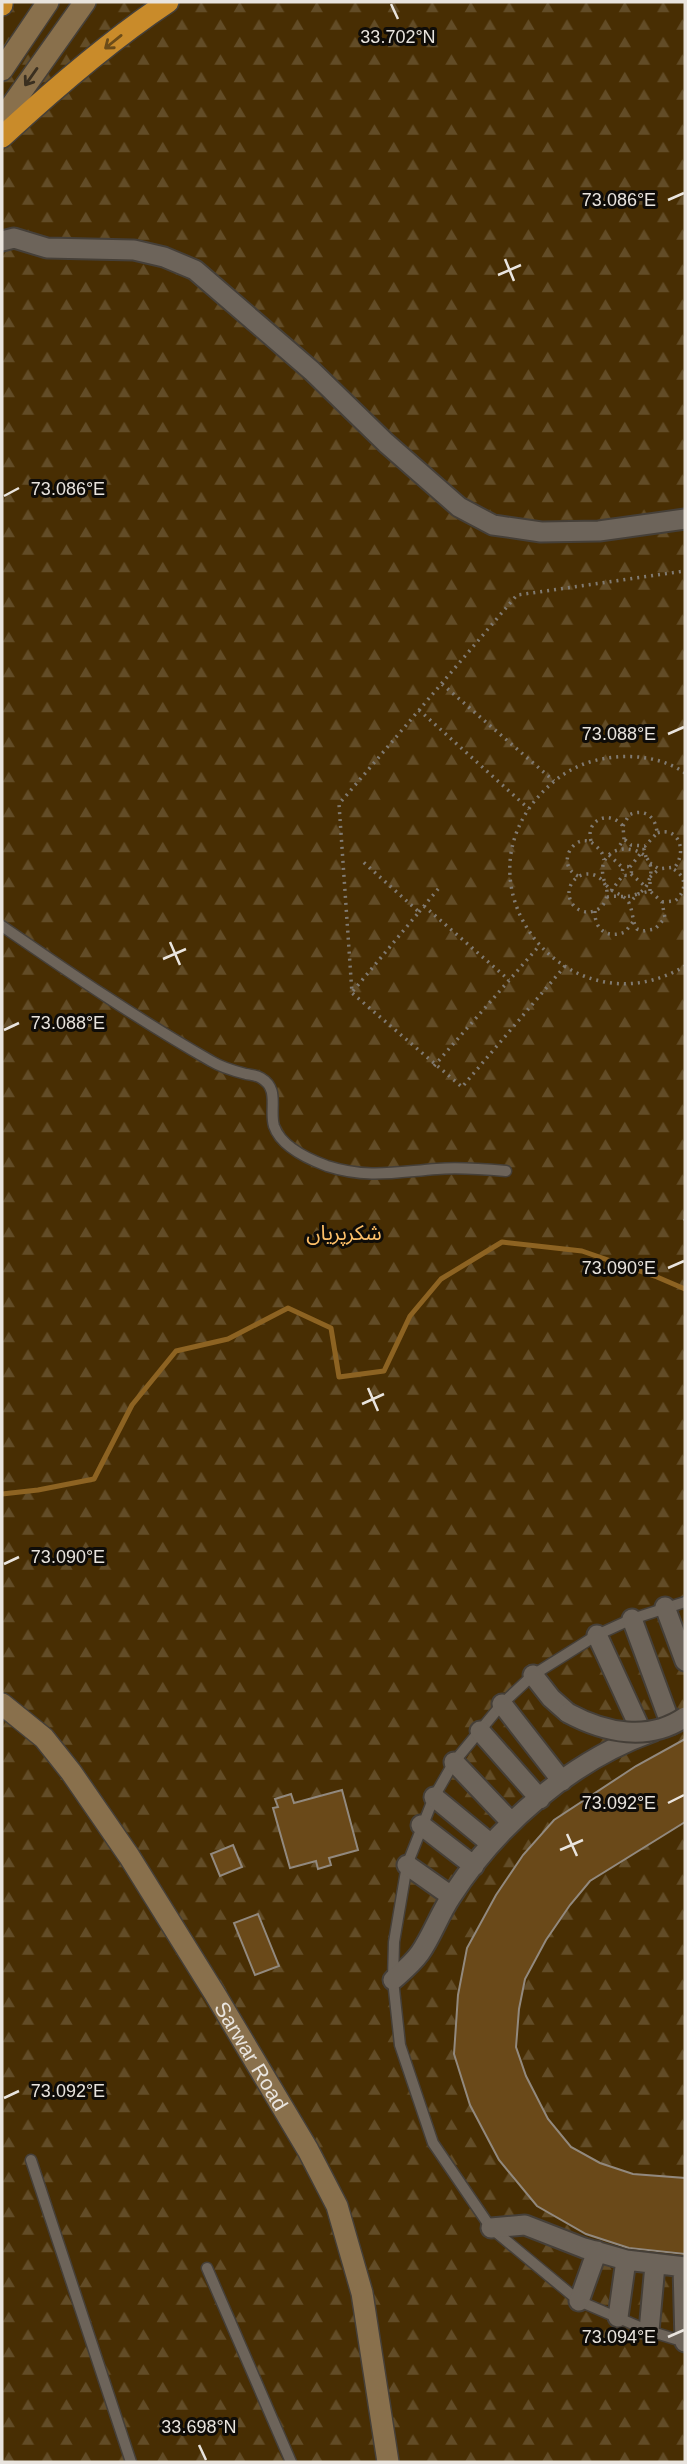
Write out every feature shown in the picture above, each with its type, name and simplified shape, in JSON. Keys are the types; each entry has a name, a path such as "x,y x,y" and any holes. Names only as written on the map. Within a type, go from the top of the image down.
{"highway":[{"path":"2,137 85,64 168,2"}],"main road":[{"path":"2,70 48,2"},
{"path":"2,119 85,2"},
{"name":"Sarwar Road","path":"2,1704 44,1738 129,1856 308,2150 337,2206 362,2293 387,2462"}],"street":[{"path":"2,241 14,239 47,248 134,250 164,257 195,270 312,371 386,443 459,508 493,525 541,532 599,531 685,519"},
{"path":"666,1607 685,1661"},
{"path":"632,1619 681,1720"},
{"path":"597,1635 643,1735"},
{"path":"533,1675 551,1698 568,1713 589,1725 611,1731 635,1733 658,1729 681,1720"},
{"path":"502,1704 562,1781"},
{"path":"393,1980 419,1954 451,1896 511,1822 562,1781 617,1746 681,1720"},
{"path":"480,1731 540,1799"},
{"path":"454,1762 511,1822"},
{"path":"434,1797 491,1844"},
{"path":"421,1825 474,1866"},
{"path":"407,1865 451,1896"},
{"path":"491,2228 525,2225 626,2260 684,2267 685,2342"},
{"path":"579,2301 597,2251"},
{"path":"618,2317 626,2260"},
{"path":"649,2331 655,2265"}],"lane":[{"path":"2,926 100,995 214,1063 263,1078 270,1087 274,1100 274,1125 279,1136 290,1147 310,1159 356,1174 377,1175 469,1168 506,1171"},
{"path":"685,1602 632,1619 597,1635 533,1675 502,1704 454,1762 421,1825 407,1865 394,1942 393,1980 400,2045 433,2143 491,2228 579,2301 649,2331 685,2342"},
{"path":"31,2160 131,2462"},
{"path":"207,2268 291,2462"}],"path":[{"path":"565,966 462,1087 352,993 339,804 517,595 685,571"},
{"path":"441,684 554,781"},
{"path":"419,710 529,808"},
{"path":"685,773 648,757 612,756 577,765 547,786 529,808 523,817 511,855 513,894 527,931 554,960 589,979 628,985 667,978 685,966"},
{"path":"596,875 624,839 623,826 629,815 634,812 645,813 654,820 657,832"},
{"path":"607,897 603,852 592,841 590,830 597,820 608,816 623,826"},
{"path":"592,841 579,841 569,850 569,868 578,876 596,875 611,891 629,903 637,929 655,929 664,918 662,902 650,891 648,861 644,849 657,832 675,834 680,839 684,850 683,857 675,867 659,869 651,866 648,861 641,853 630,848 603,852"},
{"path":"624,839 637,846 647,844"},
{"path":"624,868 630,867 641,853"},
{"path":"609,855 624,868 624,874 611,891"},
{"path":"361,860 419,912"},
{"path":"630,867 631,874"},
{"path":"662,902 675,901 683,892 684,880 677,870 671,868"},
{"path":"629,903 646,887 650,877 659,869"},
{"path":"624,874 631,874 646,887"},
{"path":"578,876 569,892 572,904 583,912 595,911 607,897 632,896 650,891"},
{"path":"352,993 439,888"},
{"path":"424,906 510,980"},
{"path":"595,911 597,924 612,935 625,932 633,922"},
{"path":"435,1066 540,945"}],"green space":[{"name":"شکرپریاں","path":"2,2 685,2 685,2462 2,2462"}],"building":[{"path":"685,1739 685,1822 590,1881 570,1905 546,1940 525,1979 516,2047 526,2076 548,2119 571,2147 600,2163 633,2174 685,2178 685,2254 629,2248 586,2234 537,2206 499,2160 470,2105 454,2054 458,1995 467,1948 496,1895 523,1855 554,1820 636,1766"},
{"path":"342,1790 358,1850 329,1858 331,1865 318,1869 316,1861 290,1868 273,1808 278,1807 275,1799 291,1794 294,1803"},
{"path":"233,1845 242,1867 220,1876 211,1854"},
{"path":"258,1914 279,1966 255,1975 234,1923"}],"waterway":[{"path":"2,1494 94,1479 132,1405 176,1351 228,1339 288,1308 331,1328 339,1377 384,1371 410,1316 441,1279 502,1242 582,1251 685,1289"}]}
